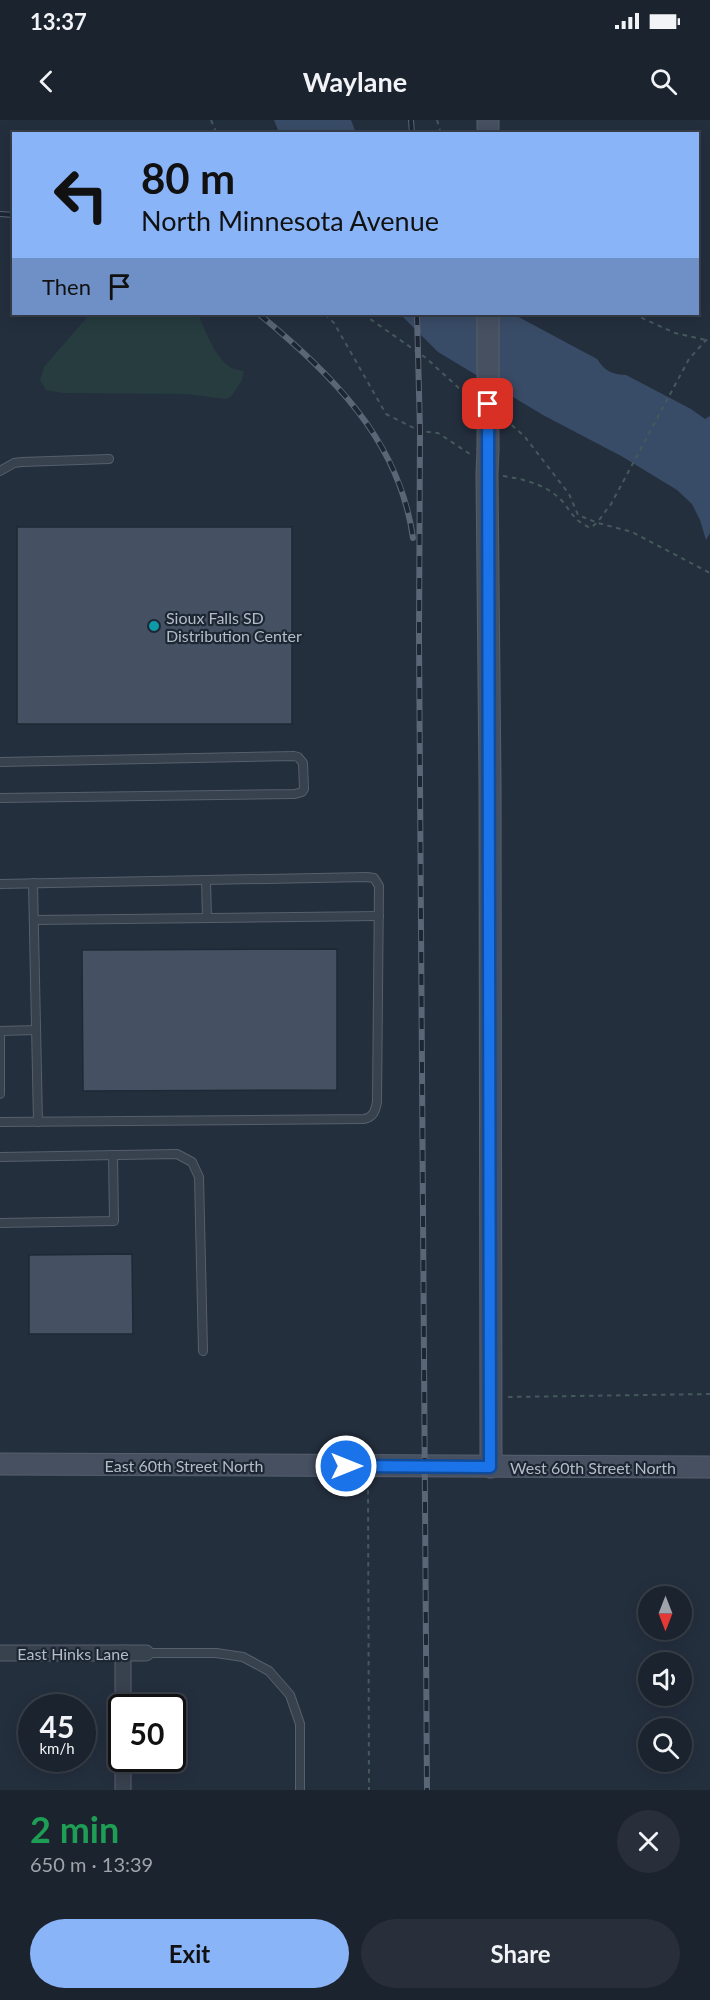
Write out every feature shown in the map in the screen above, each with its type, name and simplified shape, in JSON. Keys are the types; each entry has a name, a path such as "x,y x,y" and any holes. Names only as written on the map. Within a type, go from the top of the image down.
{"main road":[{"path":"488,315 490,1467"},
{"name":"East 60th Street North","path":"0,1464 368,1466"},
{"name":"West 60th Street North","path":"368,1466 710,1467"}],"street":[{"name":"East Hinks Lane","path":"0,1653 146,1653"},
{"path":"123,1653 123,1694"},
{"path":"123,1772 123,1790"}],"lane":[{"path":"0,471 14,463 22,462 109,459"},
{"path":"0,762 294,756 303,763 304,789 295,794 0,798"},
{"path":"0,884 374,878 379,886 377,1102 370,1118 0,1122"},
{"path":"206,880 207,918"},
{"path":"33,883 38,1122"},
{"path":"34,920 379,916"},
{"path":"0,1094 0,1030 36,1030"},
{"path":"0,1157 177,1154 192,1162 199,1177 203,1351"},
{"path":"0,1223 114,1221 113,1155"},
{"path":"146,1653 216,1653 243,1657 269,1671 290,1695 300,1724 300,1790"}],"path":[{"path":"326,315 334,323 386,414 420,431 438,433 469,453 487,473 538,484 562,501 575,520 590,528 598,523 610,506 689,359 708,341"},
{"path":"364,315 426,358 462,391 477,400"},
{"path":"635,315 675,333 708,341"},
{"path":"501,416 525,437 538,453 569,494 578,515 632,532 710,573"},
{"path":"490,1397 710,1394"},
{"path":"368,1466 369,1790"}],"green space":[{"path":"89,315 198,315 220,357 232,368 244,371 242,380 231,397 225,399 187,394 64,393 46,390 40,380 44,367"}],"water":[{"path":"274,120 351,120 356,132 279,132"},
{"path":"401,315 515,315 597,359 609,371 626,375 691,409 705,419 710,416 710,533 706,540 692,504 677,490 623,457 543,415 438,352"}],"building":[{"name":"Sioux Falls SD Distribution Center","path":"17,527 292,527 292,724 17,724"},
{"path":"337,949 337,1090 83,1091 82,950"},
{"path":"132,1254 133,1334 29,1334 29,1255"}],"railway":[{"path":"411,120 412,132"},
{"path":"0,214 12,215"},
{"path":"260,315 312,361 358,412 377,440 393,470 405,502 413,538"},
{"path":"417,315 420,431 419,637 427,1790"}],"place":[{"name":"Sioux Falls SD Distribution Center","path":"154,626"}],"route":[{"path":"346,1466 490,1467 488,404"}]}
